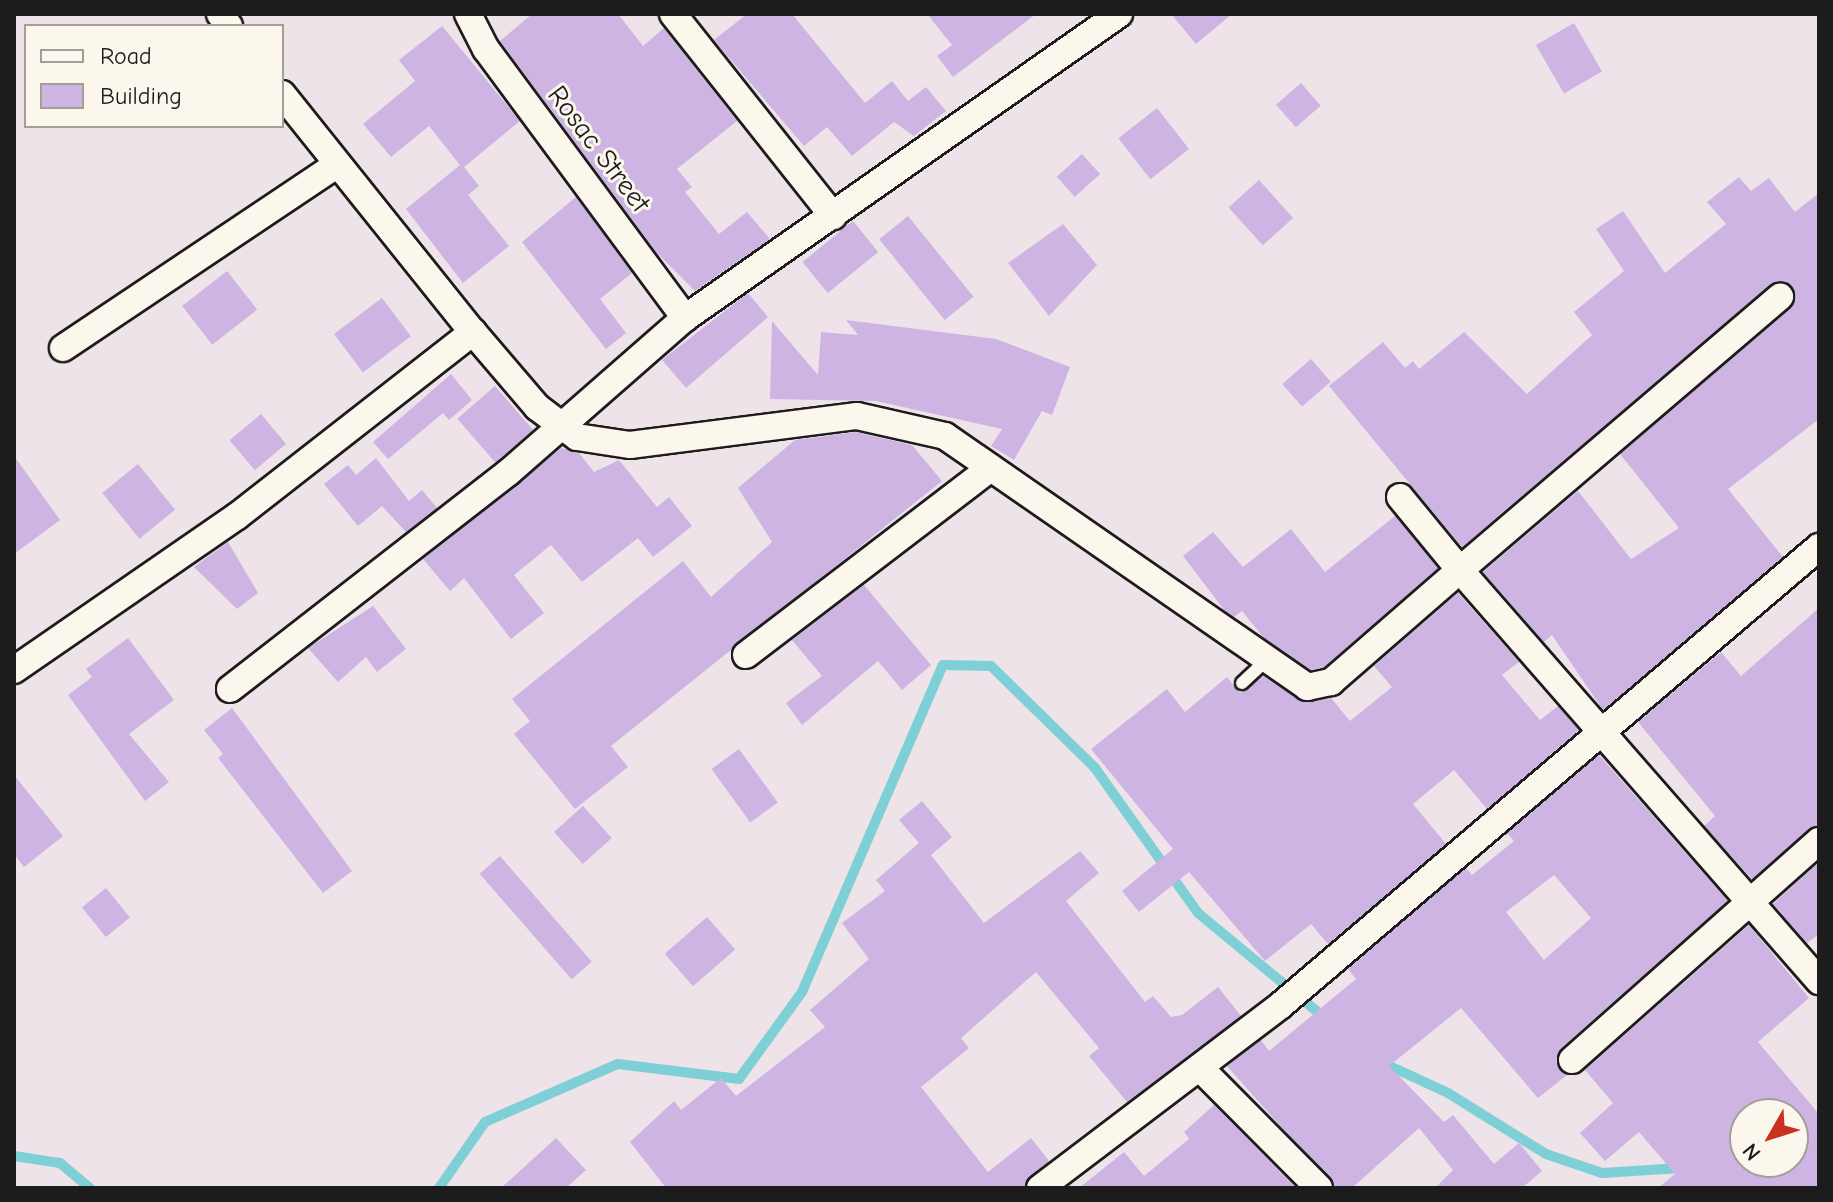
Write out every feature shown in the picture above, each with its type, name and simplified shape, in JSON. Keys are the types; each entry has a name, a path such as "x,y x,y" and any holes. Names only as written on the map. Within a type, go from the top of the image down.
{"street":[{"name":"Rosac Street","path":"468,14 486,49 685,318"},
{"path":"673,14 833,216"},
{"path":"230,689 561,428 685,318 1114,15"},
{"path":"284,97 473,332 561,428 630,445 857,416 945,436 1298,683 1324,686 1780,297"},
{"path":"63,348 336,165"},
{"path":"14,670 236,517 473,332"},
{"path":"746,655 991,468"},
{"path":"1400,497 1460,570 1819,981"},
{"path":"1040,1188 1202,1070 1281,1005 1819,547"},
{"path":"1572,1060 1819,841"},
{"path":"1202,1070 1319,1188"}],"lane":[{"path":"1242,683 1266,661"}],"building":[{"path":"532,14 618,14 643,46 664,28 737,121 677,169 692,187 685,192 719,234 747,212 770,239 695,291 657,253 500,41"},
{"path":"747,14 792,14 865,103 892,81 908,101 926,87 946,111 914,136 894,122 852,156 827,127 804,146 714,40"},
{"path":"927,14 1036,14 953,77 937,56 952,45"},
{"path":"1171,14 1232,14 1196,44"},
{"path":"1574,23 1602,71 1564,93 1536,45"},
{"path":"442,26 520,121 464,167 479,186 468,195 509,246 463,283 406,209 460,165 429,126 391,157 363,124 415,81 399,60"},
{"path":"1301,83 1321,106 1296,127 1276,105"},
{"path":"1157,108 1189,149 1150,179 1118,138"},
{"path":"1082,154 1100,174 1075,197 1057,177"},
{"path":"1739,177 1751,191 1769,178 1795,212 1819,193 1819,419 1728,489 1783,557 1603,710 1552,635 1544,642 1483,572 1578,491 1631,559 1679,528 1620,454 1790,309 1793,287 1770,285 1462,547 1329,386 1383,342 1405,368 1413,361 1419,369 1464,332 1527,394 1592,335 1574,312 1624,271 1596,229 1623,211 1665,273 1726,224 1707,202"},
{"path":"1259,180 1293,218 1263,245 1229,207"},
{"path":"576,197 632,273 600,299 626,333 606,349 522,242"},
{"path":"908,216 973,297 945,320 879,239"},
{"path":"853,221 878,252 828,293 802,262"},
{"path":"1063,224 1097,265 1049,316 1008,263"},
{"path":"227,271 257,310 212,345 182,306"},
{"path":"748,293 768,317 686,388 662,360"},
{"path":"382,298 411,336 363,372 334,334"},
{"path":"846,320 996,339 1070,367 1052,415 1042,411 1014,460 991,446 1002,429 876,401 770,399 772,321 818,375 821,332 858,335"},
{"path":"1311,359 1331,382 1302,407 1282,384"},
{"path":"451,374 472,400 449,420 443,413 388,459 373,442"},
{"path":"495,386 533,430 495,463 457,419"},
{"path":"261,414 286,444 255,470 230,440"},
{"path":"856,432 912,445 942,481 611,746 628,767 575,809 514,734 530,721 512,699 683,561 711,597 772,542 738,488 795,440"},
{"path":"561,448 579,453 594,472 619,460 657,507 669,497 692,526 653,557 638,538 582,582 551,545 514,575 544,613 511,639 464,578 450,591 423,559"},
{"path":"14,456 60,520 14,554"},
{"path":"376,458 409,501 422,490 437,508 406,532 382,506 358,526 324,484 348,465 356,475"},
{"path":"138,464 175,510 139,539 102,493"},
{"path":"1395,516 1438,568 1324,667 1310,670 1264,638 1242,611 1234,617 1225,611 1183,556 1213,532 1243,567 1291,529 1325,572"},
{"path":"228,542 258,593 237,609 194,567"},
{"path":"864,585 931,665 902,690 878,661 802,725 786,703 822,676 792,640"},
{"path":"1458,593 1519,662 1502,675 1540,720 1558,706 1579,730 1487,809 1454,770 1413,804 1446,844 1328,944 1311,924 1265,961 1189,872 1139,912 1122,891 1173,849 1091,749 1167,689 1185,712 1227,677 1240,693 1263,676 1303,702 1331,698 1350,721 1392,687 1374,666"},
{"path":"373,606 406,649 377,672 366,657 338,682 308,648"},
{"path":"1819,608 1819,825 1752,879 1704,826 1715,816 1638,722 1721,652 1741,676"},
{"path":"128,638 174,700 129,734 169,782 145,801 68,695 92,677 86,669"},
{"path":"232,708 352,871 323,893 218,758 223,754 204,730"},
{"path":"739,749 778,802 750,822 711,769"},
{"path":"1599,755 1728,901 1561,1048 1556,1062 1567,1075 1538,1098 1461,1008 1389,1066 1444,1122 1453,1115 1494,1164 1519,1143 1542,1171 1522,1188 1435,1188 1453,1170 1419,1128 1352,1188 1335,1188 1227,1066 1261,1040 1269,1051 1356,979 1348,969 1466,868 1472,875 1514,841 1507,833","holes":["1554,875 1591,918 1544,960 1506,912"]},
{"path":"14,775 63,836 24,867 14,854"},
{"path":"922,801 952,837 931,855 984,923 1080,851 1099,873 1066,901 1145,1002 1153,996 1171,1017 1182,1015 1218,987 1241,1016 1127,1102 1089,1056 1099,1048 1036,972 961,1038 969,1048 921,1087 988,1172 1031,1138 1049,1161 1024,1188 666,1188 630,1142 674,1101 681,1110 721,1078 736,1096 825,1027 810,1010 869,959 842,923 885,891 876,880 919,843 899,820"},
{"path":"583,806 612,838 583,864 554,832"},
{"path":"500,856 592,962 571,979 480,874"},
{"path":"1819,862 1819,934 1807,943 1773,904"},
{"path":"106,888 130,918 106,937 82,908"},
{"path":"707,917 735,949 693,986 665,954"},
{"path":"1749,925 1809,998 1758,1042 1805,1098 1729,1098 1729,1178 1809,1178 1809,1102 1819,1114 1819,1188 1658,1188 1675,1174 1639,1132 1605,1161 1580,1133 1613,1103 1585,1070"},
{"path":"1214,1105 1296,1188 1079,1188 1124,1152 1144,1176 1189,1139 1184,1132"},
{"path":"556,1138 586,1170 566,1188 501,1188"}],"waterway":[{"path":"439,1188 485,1122 618,1064 739,1079 802,992 943,665 991,666 1095,768 1198,913 1325,1018"},
{"path":"1381,1062 1448,1093 1546,1154 1602,1173 1681,1168"},
{"path":"14,1156 60,1163 90,1188"}]}
